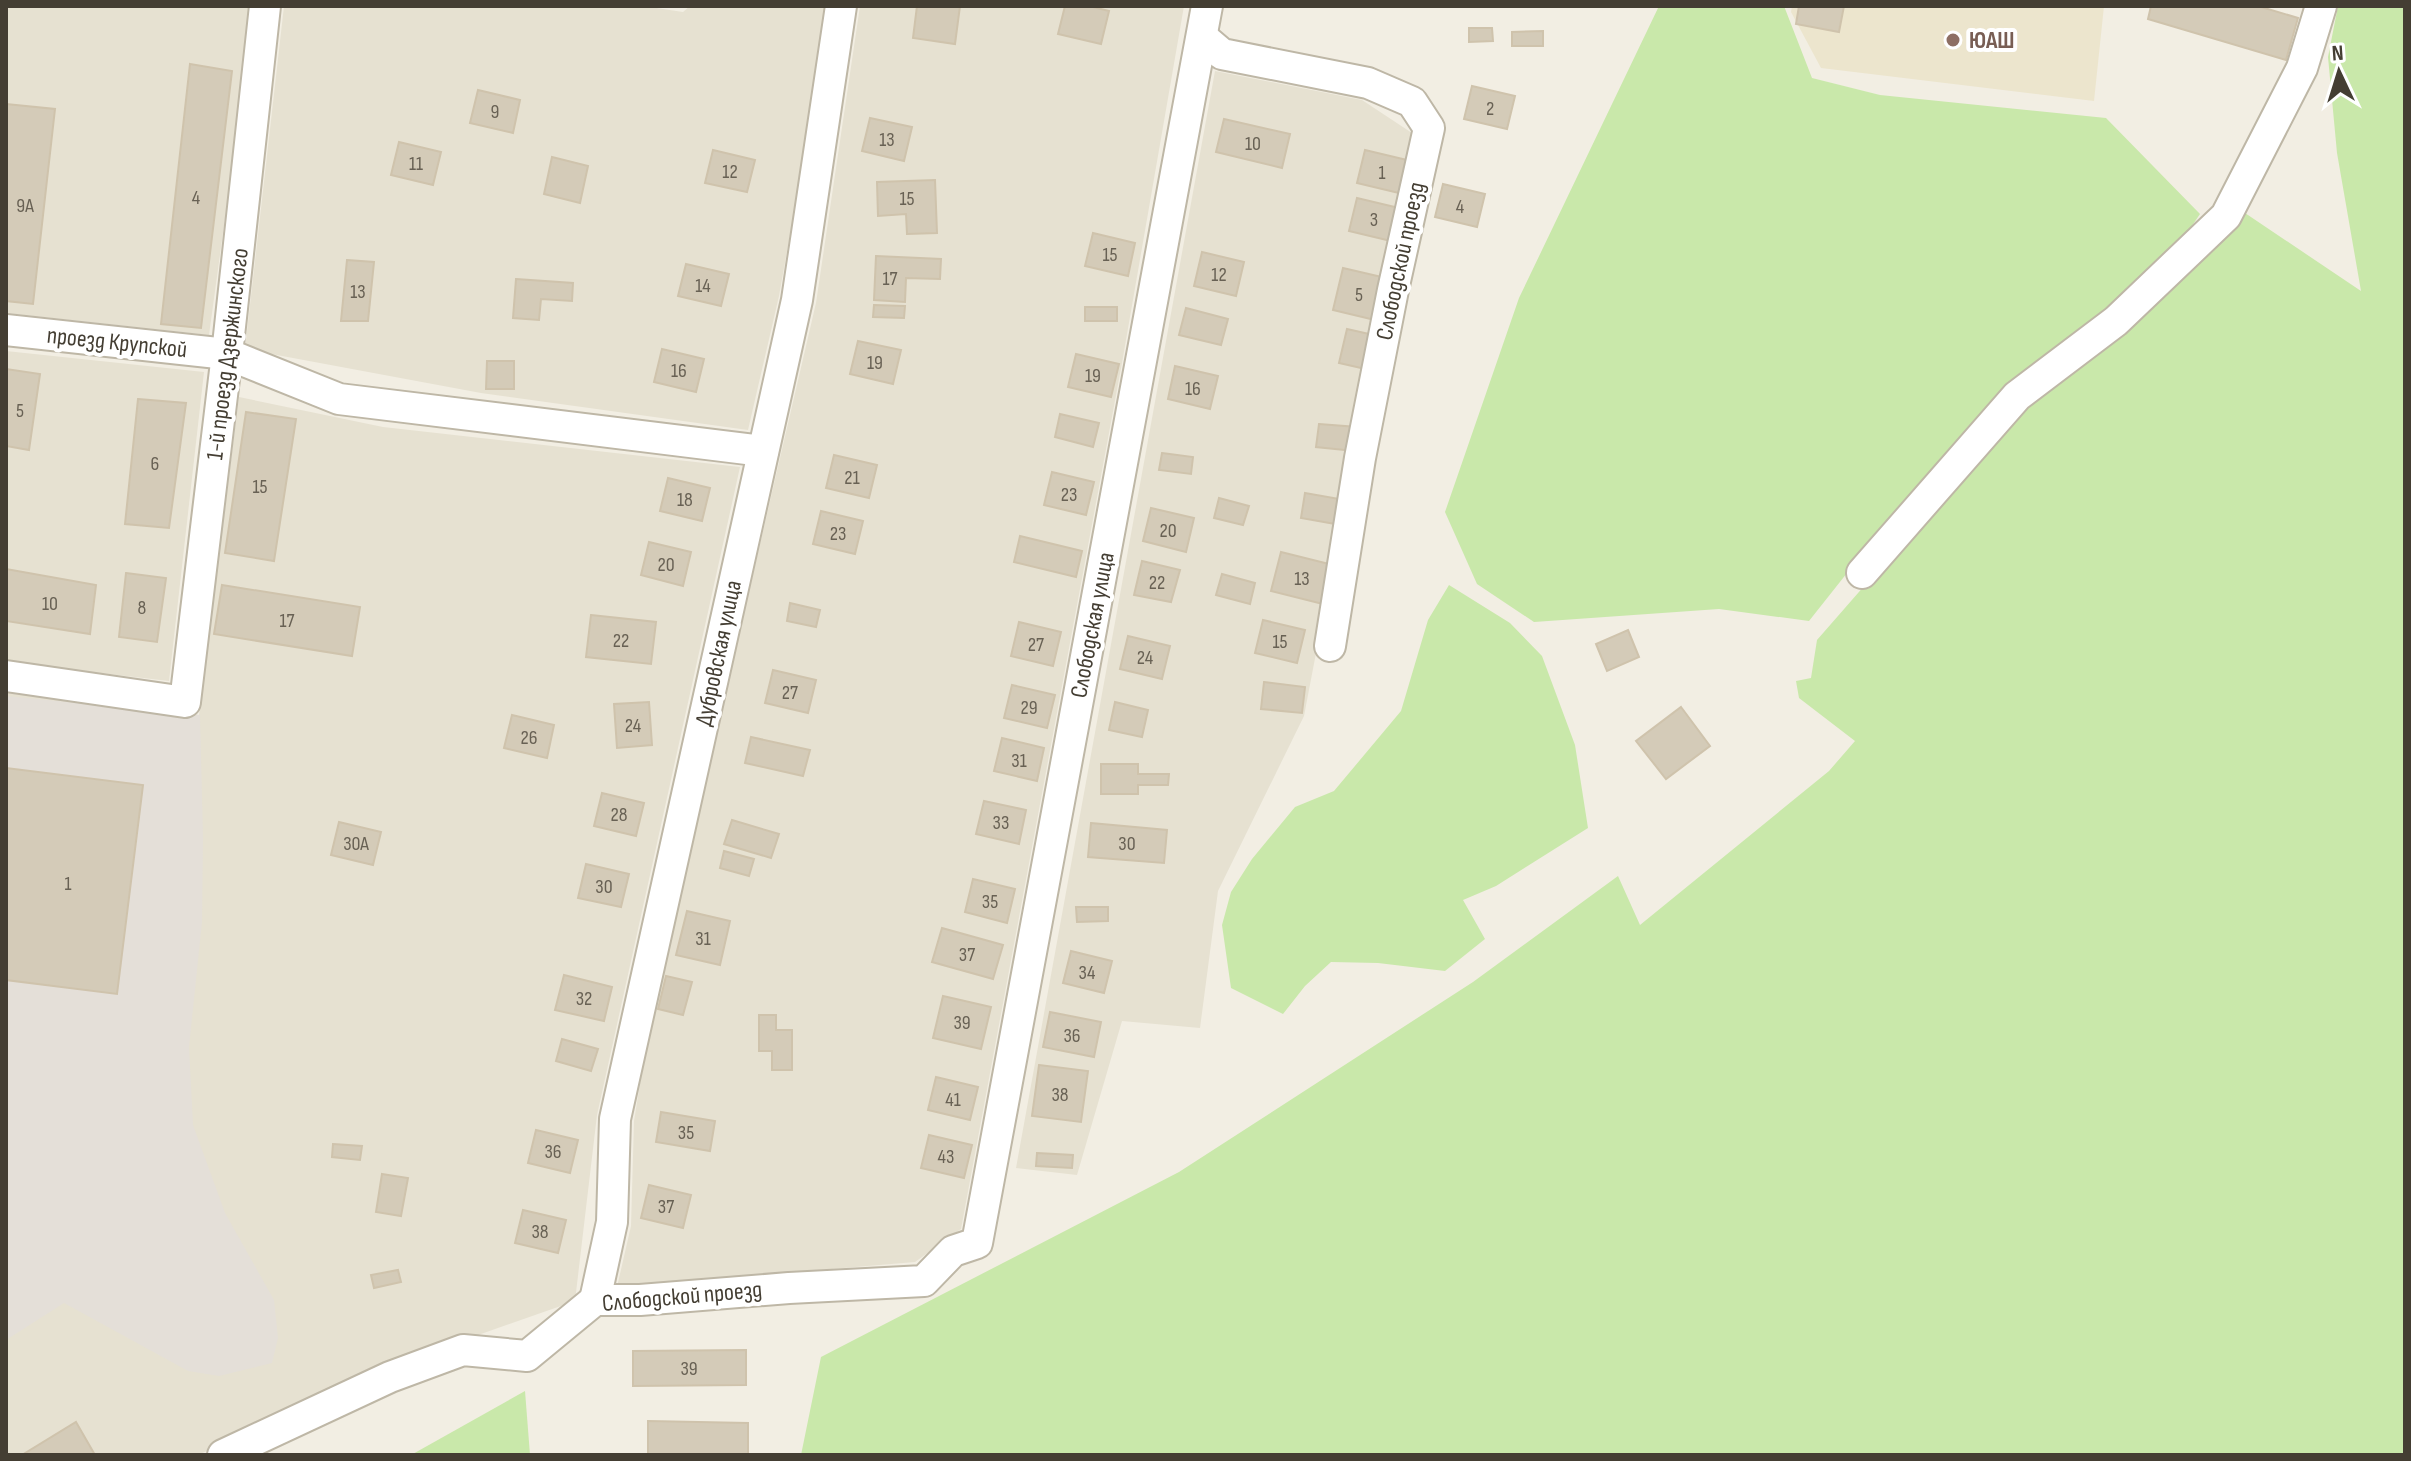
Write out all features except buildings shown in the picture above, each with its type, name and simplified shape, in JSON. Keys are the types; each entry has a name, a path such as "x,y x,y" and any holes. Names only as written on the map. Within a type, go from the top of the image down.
{"street":[{"name":"1-й проезд Дзержинского","path":"6,676 185,702 265,6"},
{"name":"Дубровская улица","path":"595,1300 612,1222 615,1119 797,300 841,6"},
{"name":"Слободская улица","path":"977,1243 1207,6"},
{"path":"1862,573 2017,396 2116,321 2226,216 2302,68 2321,6"},
{"name":"Слободской проезд","path":"1202,37 1222,54 1368,83 1412,102 1429,128 1360,458 1330,646"},
{"name":"проезд Крупской","path":"6,330 227,354 339,399 763,451"},
{"name":"Слободской проезд","path":"223,1455 390,1377 463,1350 527,1356 595,1300 640,1300 924,1281 953,1251 977,1243"}],"shaded area":[{"path":"6,6 254,6 209,335 6,313"},
{"path":"284,6 643,6 683,12 690,6 831,6 779,296 748,430 481,393 245,349"},
{"path":"860,6 1184,6 1122,363 961,1229 915,1262 617,1287 631,1226 634,1121 652,1009 816,303"},
{"name":"ЮАШ","path":"1792,6 2104,6 2094,101 1821,68 1791,12"},
{"path":"1215,71 1362,100 1415,135 1304,716 1218,891 1200,1028 1122,1021 1077,1175 1016,1168"},
{"path":"6,351 204,372 169,681 6,662"},
{"path":"239,397 383,427 740,467 597,1115 575,1301 393,1365 198,1455 6,1455 6,693 199,715"},
{"path":"6,696 200,715 202,922 189,1047 193,1125 225,1213 274,1300 278,1338 272,1363 219,1376 188,1371 64,1303 6,1340"}],"green space":[{"path":"1659,6 1784,6 1812,78 1880,95 2106,118 2200,214 2179,245 2103,316 2000,391 1893,515 1809,621 1719,609 1534,622 1477,584 1445,512 1519,298"},
{"path":"2338,6 2405,6 2405,1455 801,1455 821,1357 1179,1172 1473,982 1618,876 1640,925 1829,771 1855,741 1799,698 1796,681 1811,678 1817,640 2010,419 2196,264 2245,213 2361,291 2337,153 2328,57"},
{"path":"1449,585 1510,623 1542,656 1575,745 1588,828 1496,886 1463,900 1485,939 1445,971 1378,963 1331,962 1305,986 1283,1014 1231,988 1222,925 1231,892 1252,859 1295,807 1334,791 1401,711 1428,620"},
{"path":"525,1391 530,1455 411,1455"}],"place":[{"name":"ЮАШ","path":"1953,40"}]}
